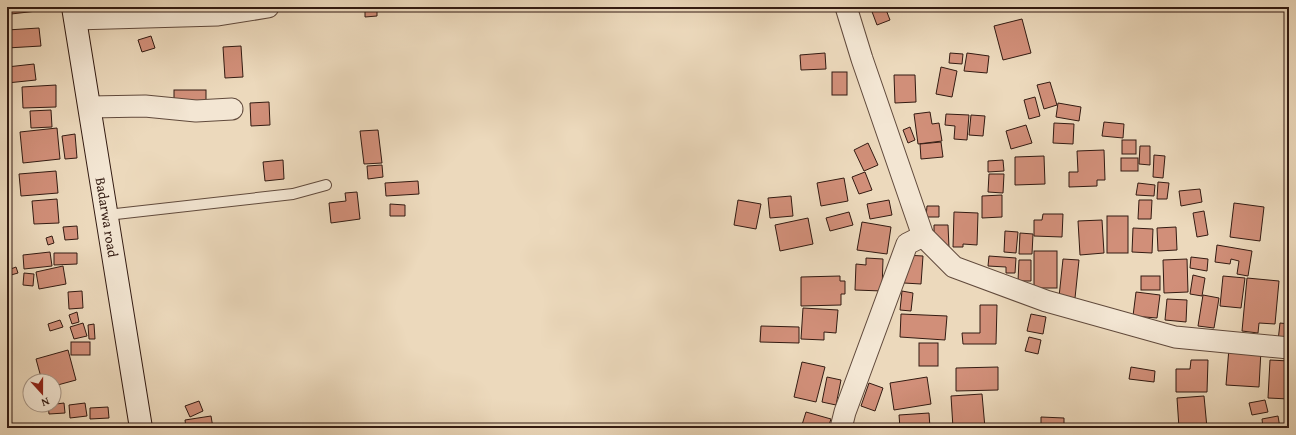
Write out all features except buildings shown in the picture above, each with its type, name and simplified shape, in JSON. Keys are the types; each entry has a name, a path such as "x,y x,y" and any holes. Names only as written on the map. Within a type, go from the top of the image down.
{"main road":[{"name":"Badarwa road","path":"74,13 141,428"}],"street":[{"path":"74,13 218,15 268,7"},
{"path":"846,7 862,59 923,236 954,267 1046,301 1175,337 1289,348"},
{"path":"90,107 145,106 196,111 232,109"},
{"path":"842,428 845,412 907,244 923,236"}],"lane":[{"path":"107,215 294,194 326,185"}]}
